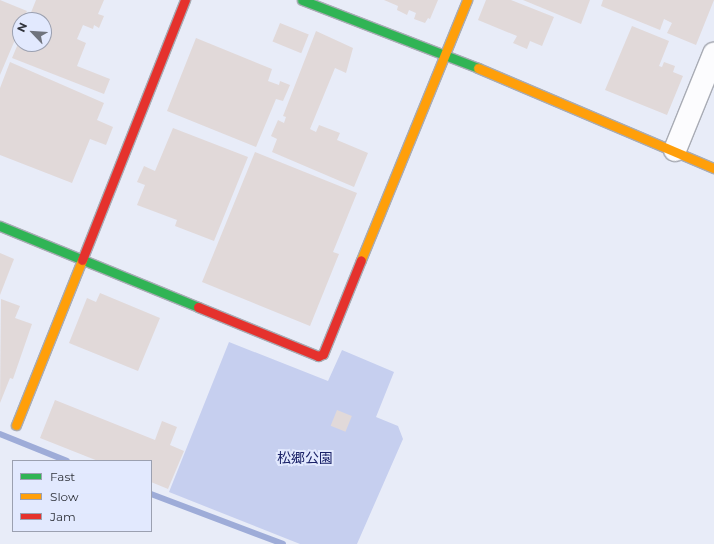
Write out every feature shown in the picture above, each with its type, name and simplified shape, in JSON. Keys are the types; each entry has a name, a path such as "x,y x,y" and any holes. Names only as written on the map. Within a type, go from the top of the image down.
{"street":[{"path":"16,425 84,259 185,0"},
{"path":"302,0 445,54 675,150 714,168"},
{"path":"0,226 84,259 318,356 323,354 467,0"},
{"path":"675,150 714,54"}],"green space":[{"name":"松郷公園","path":"229,342 328,381 342,350 394,372 376,417 398,426 403,439 357,544 300,544 169,492"}],"building":[{"path":"0,0 27,11 12,12 12,47 0,75"},
{"path":"36,0 104,0 98,14 104,16 99,28 94,25 93,29 83,25 77,39 86,43 77,66 110,79 104,94 12,58 15,52 52,52 52,12 31,12"},
{"path":"384,0 438,0 430,19 428,18 425,23 414,19 416,13 409,10 407,15 397,10 398,6"},
{"path":"486,0 511,0 554,17 542,46 530,41 527,49 513,43 517,36 478,20"},
{"path":"523,0 590,0 581,24"},
{"path":"603,0 714,0 696,45 667,33 672,23 664,19 660,30 601,6"},
{"path":"280,23 309,35 301,53 273,42"},
{"path":"632,26 669,41 659,66 662,67 664,62 675,66 673,72 683,76 667,115 605,90"},
{"path":"316,31 353,48 346,73 335,68 310,129 316,132 319,125 340,133 337,140 368,153 354,187 272,152 277,139 271,136 278,120 284,123 286,117 283,116"},
{"path":"196,38 272,69 268,81 279,85 280,81 290,85 283,101 276,99 256,147 167,111"},
{"path":"10,62 104,103 97,120 113,127 106,145 90,139 72,183 0,155 0,88"},
{"path":"173,128 248,157 214,241 175,226 177,220 137,205 145,185 137,182 144,166 155,171"},
{"path":"255,152 357,193 333,252 339,254 310,326 202,282"},
{"path":"0,253 14,259 0,295"},
{"path":"100,293 160,318 138,371 69,343 87,298 96,302"},
{"path":"1,299 20,306 15,318 32,324 13,379 10,378 0,403"},
{"path":"55,400 155,440 162,421 177,427 170,445 184,451 168,489 152,482 152,460 95,460 40,438"},
{"path":"337,410 352,416 345,432 331,426"}],"waterway":[{"path":"0,434 65,460"},
{"path":"152,494 283,544"}],"traffic: fast":[{"path":"302,0 478,68"},
{"path":"0,226 198,307"}],"traffic: slow":[{"path":"361,260 467,0"},
{"path":"478,68 714,168"},
{"path":"16,425 82,260"}],"traffic: jam":[{"path":"82,260 185,0"},
{"path":"198,307 318,356 323,354 361,260"}]}
